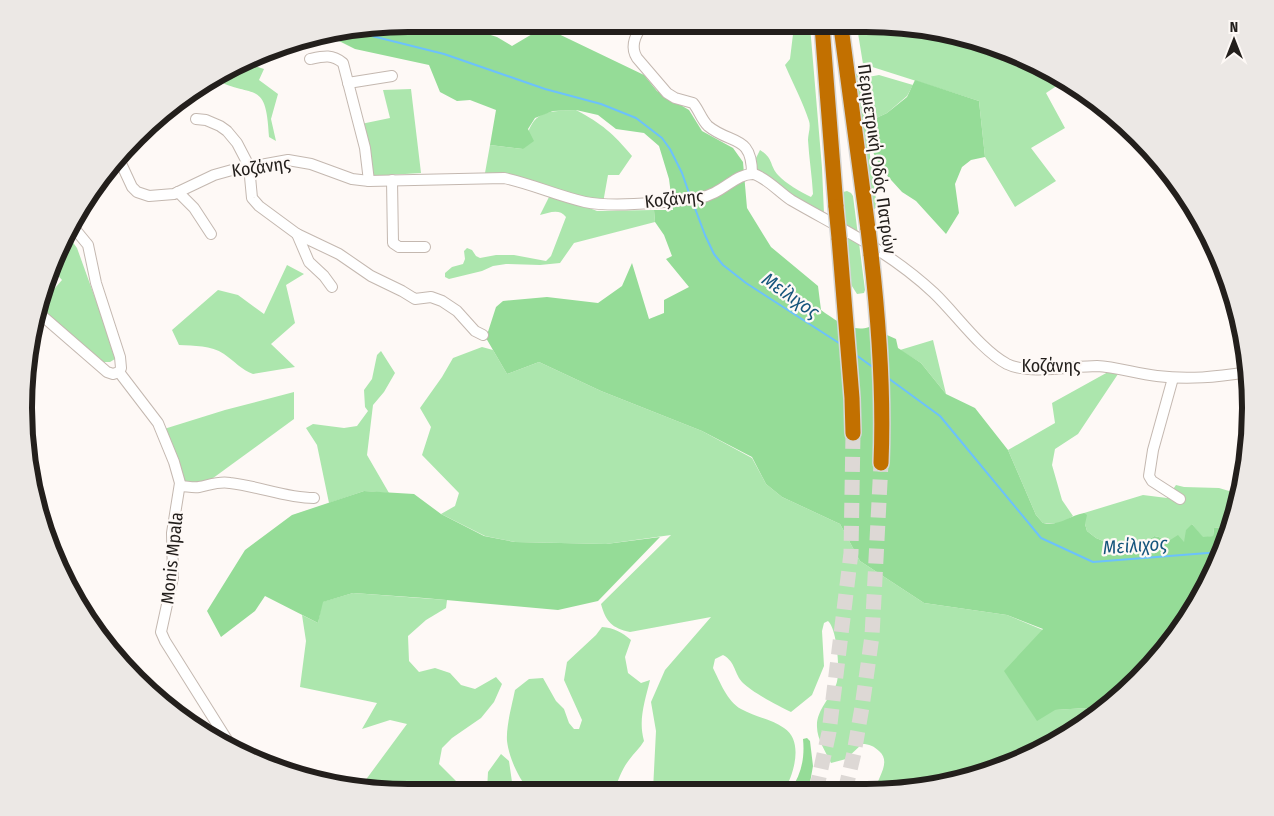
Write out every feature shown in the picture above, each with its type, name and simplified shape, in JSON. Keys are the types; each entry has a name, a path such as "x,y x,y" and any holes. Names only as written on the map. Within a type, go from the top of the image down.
{"highway":[{"path":"822,32 853,433"},
{"name":"Περιμετρική Οδός Πατρών","path":"842,32 876,297 880,343 881,463"}],"street":[{"path":"639,32 634,40 634,52 637,58 667,93 675,98 693,103 700,116 708,125 724,136 743,144 750,157 752,174"},
{"path":"310,58 335,57 343,64 365,148 369,180"},
{"path":"348,83 392,76"},
{"path":"196,119 213,122 227,131 237,143 249,166 252,198 259,206 296,234 333,250 367,274 415,299 431,297 442,301 458,312 475,331 483,335"},
{"name":"Κοζάνης","path":"122,165 129,181 137,192 153,196 178,192 214,175 249,166 293,160 311,164 348,178 369,180 504,178 598,204 676,200 711,195 722,190 741,176 752,174 761,177 788,198 882,251 932,291 990,352 1011,366 1032,368 1107,367 1174,378 1210,378 1240,373"},
{"path":"392,180 393,243 399,247 425,247"},
{"path":"178,192 194,208 211,234"},
{"path":"44,317 107,372 113,374 119,372 121,368 120,357 96,283 88,246 77,232"},
{"path":"296,234 309,262 324,276 332,287"},
{"name":"Monis Mpala","path":"119,372 158,423 174,462 180,486 172,533 173,577 161,632 223,734"},
{"path":"1174,378 1153,450 1149,476 1152,481 1180,499"},
{"path":"180,486 198,487 223,482 245,485 293,497 314,498"}],"green space":[{"path":"481,32 497,37 512,46 536,32 554,32 644,75 657,91 689,110 702,131 733,148 743,162 747,208 771,247 818,286 821,310 850,327 869,327 896,339 898,348 921,363 946,394 975,408 1008,450 1036,515 1043,523 1060,522 1084,513 1087,515 1085,524 1087,531 1096,538 1120,548 1140,547 1154,536 1167,542 1178,535 1184,542 1186,530 1192,524 1203,537 1213,536 1214,528 1222,527 1203,574 1164,637 1132,674 1090,710 1086,708 1055,710 1037,721 1004,671 1043,629 1007,615 924,603 860,561 840,524 782,497 766,484 752,457 702,431 601,391 539,362 507,374 486,338 496,307 503,301 547,297 598,303 622,286 632,263 649,319 664,313 664,300 689,287 666,259 672,256 664,235 655,222 654,210 673,210 669,179 659,146 644,133 616,129 598,115 576,110 553,111 535,118 528,129 534,141 523,149 490,145 496,110 470,100 457,101 440,92 429,65 355,49 336,40 383,33"},
{"path":"793,32 811,32 824,214 821,214 756,171 754,162 760,150 767,156 775,171 785,182 811,197 813,194 808,140 810,123 785,65 790,59"},
{"path":"858,32 891,33 939,40 987,52 1032,71 1054,83 1058,85 1046,93 1065,128 1031,148 1056,181 1015,207 985,157 979,101 863,64"},
{"path":"254,66 264,69 259,80 278,94 271,119 276,141 269,137 265,106 261,98 249,91 221,82"},
{"path":"858,73 868,77 879,75 913,85 907,96 887,113 872,120 868,126 877,207 873,210 854,75"},
{"path":"915,80 979,101 985,157 971,160 962,167 955,184 959,213 946,234 916,201 902,192 882,170 870,146 868,126 872,120 887,113 907,97"},
{"path":"411,89 421,173 373,176 361,124 390,118 383,90"},
{"path":"576,110 607,130 632,156 619,175 608,175 603,203 502,174 485,173 490,145 523,149 530,128 539,116 553,111"},
{"path":"847,191 853,196 865,290 864,293 857,294 850,283 841,195"},
{"path":"551,193 597,211 654,210 655,222 574,243 560,263 540,265 506,264 449,279 445,277 445,273 452,267 463,264 465,259 464,251 467,248 480,258 496,255 514,255 546,261 551,256 566,217 557,212 540,215"},
{"path":"72,241 77,248 112,345 115,359 110,362 102,362 45,313 50,294 62,280 57,274"},
{"path":"287,265 304,274 286,285 295,323 271,344 295,367 253,374 214,349 179,345 172,330 218,290 238,295 264,314"},
{"path":"933,340 946,394 921,363 900,350"},
{"path":"482,347 493,350 507,374 539,362 601,391 702,431 752,458 766,484 782,497 840,524 860,561 924,603 1007,615 1043,630 1054,710 1086,708 1090,710 1032,745 987,764 939,776 877,784 884,765 883,755 879,751 867,744 862,744 846,759 831,763 818,736 817,721 836,685 838,671 836,641 828,621 824,623 822,631 824,666 812,695 791,712 747,687 730,661 723,655 715,659 713,668 724,691 736,706 779,725 790,734 794,741 795,758 788,784 653,784 656,731 651,702 665,670 711,617 630,632 614,626 605,615 601,604 671,535 606,544 515,542 485,536 441,514 455,506 459,493 422,455 431,427 420,408 453,358"},
{"path":"381,351 395,373 384,392 373,405 367,455 389,493 364,491 329,503 317,445 306,428 313,424 344,428 357,426 368,411 365,407 364,390 372,379 377,355"},
{"path":"1108,372 1118,374 1078,434 1055,449 1052,465 1062,500 1073,516 1062,523 1043,523 1036,515 1008,450 1055,423 1052,403"},
{"path":"294,392 294,419 209,481 182,484 164,429 225,410"},
{"path":"1176,485 1219,488 1232,492 1222,527 1214,528 1213,536 1203,538 1192,524 1184,543 1167,542 1154,536 1140,547 1120,548 1096,538 1087,531 1084,513 1143,495 1167,498"},
{"path":"364,491 414,494 441,514 484,536 515,542 606,544 660,537 598,601 558,610 353,593 323,602 318,623 265,596 255,611 221,637 207,611 245,550 292,515"},
{"path":"353,593 447,600 446,608 426,620 408,636 409,661 419,672 435,668 450,673 461,685 475,689 496,677 502,684 494,702 481,718 452,738 442,748 439,764 460,784 408,784 365,781 407,724 390,720 362,729 377,703 300,687 306,641 302,615 318,623 322,602"},
{"path":"602,627 610,628 631,640 625,657 628,673 641,683 650,680 642,718 644,741 624,767 617,784 524,784 515,767 507,741 508,722 515,690 529,679 543,678 556,701 564,709 569,723 574,729 579,729 582,720 564,680 567,662"},
{"path":"807,738 810,741 813,766 810,784 794,784 801,766 803,739"},
{"path":"501,754 509,761 513,784 487,784 488,772"}],"waterway":[{"name":"Μείλιχος","path":"368,35 444,54 545,89 601,104 636,118 662,138 670,149 682,173 690,196"},
{"name":"Μείλιχος","path":"693,203 714,254 723,265 746,283 842,345"},
{"name":"Μείλιχος","path":"856,355 874,368"},
{"name":"Μείλιχος","path":"888,378 940,416 1041,538 1093,562 1213,553"}],"tunnel":[{"path":"818,784 829,732 851,553 853,433"},
{"path":"847,784 862,707 872,636 881,463"}]}
